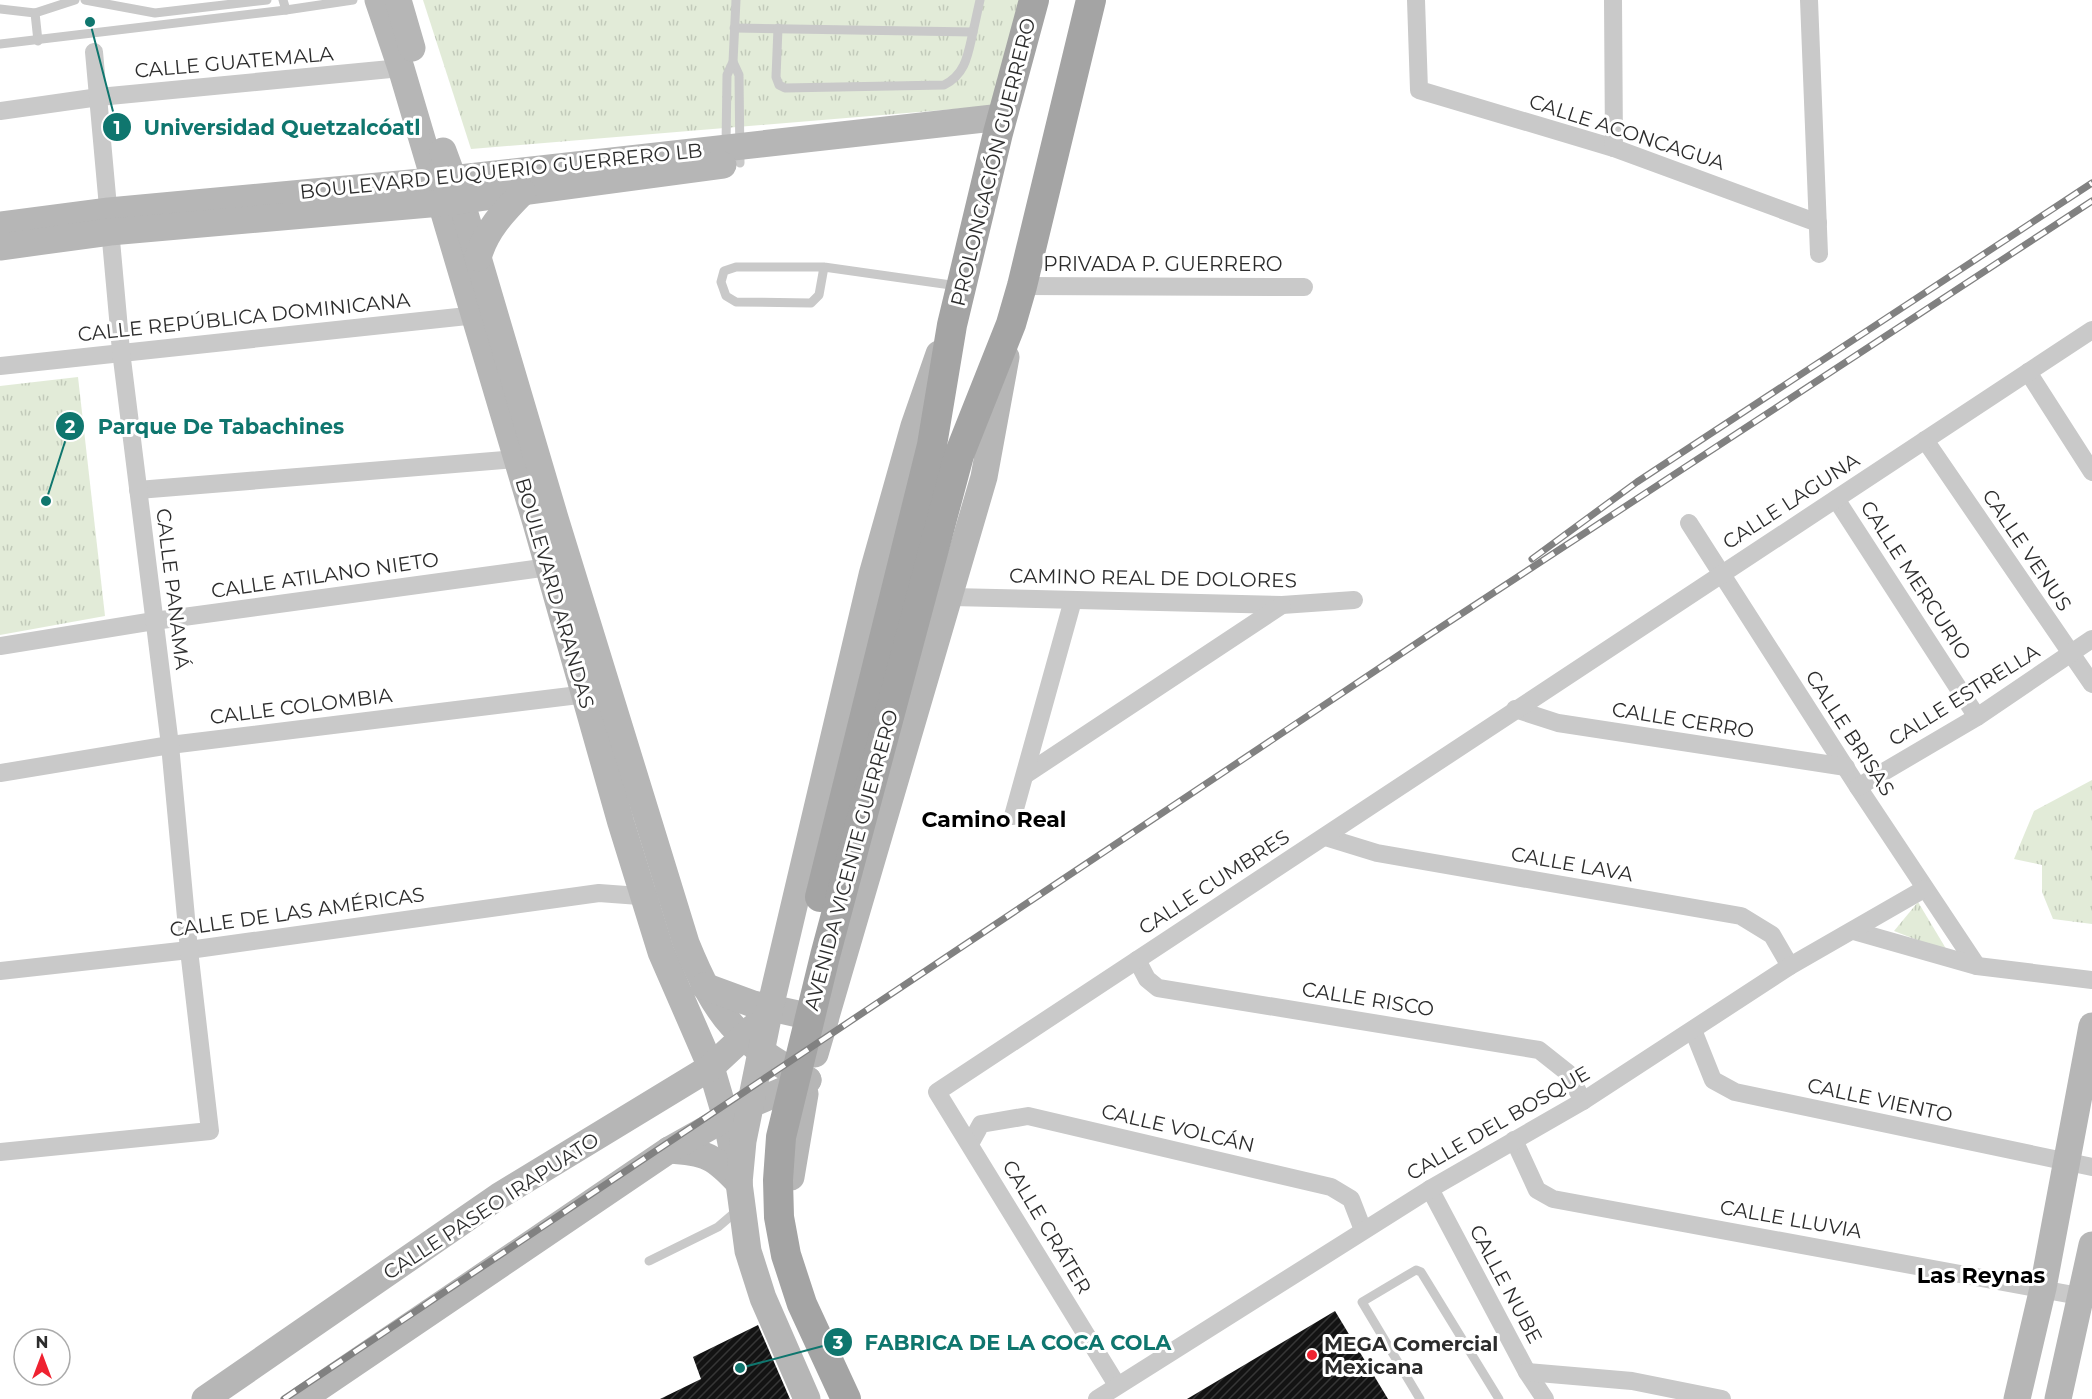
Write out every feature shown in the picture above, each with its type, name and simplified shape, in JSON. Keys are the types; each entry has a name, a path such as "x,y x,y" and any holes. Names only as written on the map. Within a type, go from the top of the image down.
{"main road":[{"name":"BOULEVARD ARANDAS","path":"378,0 447,190 478,258 484,314 517,459 549,567 662,862 686,943 704,986 724,1017 752,1046 808,1080"},
{"name":"BOULEVARD ARANDAS","path":"398,0 447,190 596,693 636,871 661,952 711,1067 726,1118 740,1183 748,1251 763,1298 807,1399"},
{"name":"PROLONGACIÓN GUERRERO","path":"952,325 1000,125 1034,0"},
{"path":"859,1399 813,1308 800,1264 793,1211 793,1163 808,1080 951,597 984,477 1011,324 1091,0"},
{"name":"BOULEVARD EUQUERIO GUERRERO LB","path":"0,225 109,222 447,190 736,152 1000,125"},
{"name":"BOULEVARD EUQUERIO GUERRERO LB","path":"447,190 523,192 736,152"},
{"path":"478,258 481,246 497,220 523,192"},
{"name":"BOULEVARD EUQUERIO GUERRERO LB","path":"0,247 109,222"},
{"name":"AVENIDA VICENTE GUERRERO","path":"825,1399 804,1357 766,1256 758,1179 760,1134 946,450 1011,324"},
{"path":"740,1183 749,1105 752,1046 770,1008 872,575 933,367 952,325"},
{"name":"AVENIDA VICENTE GUERRERO","path":"846,1399 802,1304 786,1255 778,1198 781,1137 946,450 952,325"},
{"path":"704,986 770,1008 825,1020"},
{"path":"2017,1399 2043,1288 2080,1165 2092,1026"},
{"name":"CALLE PASEO IRAPUATO","path":"205,1399 499,1196 711,1067 752,1046"},
{"path":"302,1399 669,1150 749,1105 808,1080"},
{"path":"669,1150 707,1155 718,1161 740,1183"},
{"path":"740,1183 756,1152 771,1151 793,1163"},
{"path":"2058,1399 2087,1297 2092,1245"}],"street":[{"name":"CALLE ACONCAGUA","path":"1416,0 1419,90 1614,148 1818,223"},
{"path":"1612,0 1614,148"},
{"path":"1809,0 1819,254"},
{"name":"CALLE PANAMÁ","path":"0,1152 210,1131 189,950 170,745 121,351 94,52"},
{"name":"CALLE GUATEMALA","path":"0,111 99,97 401,68"},
{"name":"PRIVADA P. GUERRERO","path":"1022,286 1304,287"},
{"name":"CALLE REPÚBLICA DOMINICANA","path":"0,366 121,351 484,314"},
{"name":"CALLE LAGUNA","path":"1515,710 2092,330"},
{"path":"2028,372 2092,472"},
{"name":"CALLE VENUS","path":"1925,440 2092,684"},
{"path":"138,490 517,459"},
{"name":"CALLE MERCURIO","path":"1836,499 1977,717"},
{"name":"CALLE BRISAS","path":"1689,523 1924,889 1977,966"},
{"name":"CALLE ATILANO NIETO","path":"0,646 154,621 549,567"},
{"name":"CAMINO REAL DE DOLORES","path":"951,597 1282,605 1354,600"},
{"path":"1013,816 1073,600"},
{"path":"1024,775 1282,605"},
{"name":"CALLE ESTRELLA","path":"1858,787 1977,717 2092,639"},
{"name":"CALLE COLOMBIA","path":"0,773 170,745 596,693"},
{"name":"CALLE CERRO","path":"1515,710 1558,723 1846,767"},
{"name":"CALLE CUMBRES","path":"937,1092 1515,710"},
{"name":"CALLE LAVA","path":"1325,837 1377,853 1740,915 1772,935 1790,966"},
{"name":"CALLE DE LAS AMÉRICAS","path":"599,893 636,871 662,862"},
{"name":"CALLE DEL BOSQUE","path":"1097,1399 1363,1230 1583,1101 1790,966 1924,889"},
{"name":"CALLE DE LAS AMÉRICAS","path":"0,971 189,950 599,893 644,898 672,894"},
{"path":"1854,931 1977,966 2092,980"},
{"name":"CALLE RISCO","path":"1137,960 1147,979 1158,988 1539,1050 1568,1072 1583,1101"},
{"name":"CALLE VIENTO","path":"1693,1030 1713,1080 1735,1092 2080,1165"},
{"name":"CALLE CRÁTER","path":"937,1092 1117,1385"},
{"name":"CALLE VOLCÁN","path":"970,1144 981,1124 1028,1116 1331,1187 1351,1199 1363,1230"},
{"name":"CALLE LLUVIA","path":"1514,1140 1537,1190 1554,1199 2087,1297"},
{"name":"CALLE NUBE","path":"1430,1189 1527,1372 1545,1399"},
{"path":"1527,1372 1632,1381 1722,1399"}],"lane":[{"path":"0,9 35,13 75,0"},
{"path":"86,0 155,13 267,0"},
{"path":"283,0 286,10"},
{"path":"0,44 353,0"},
{"path":"736,0 733,62 727,75 736,152"},
{"path":"778,28 776,77 779,85 785,88 944,86 955,80 964,67 980,0"},
{"path":"35,13 38,41"},
{"path":"734,28 974,32"},
{"path":"733,62 739,75 736,152"},
{"path":"824,267 819,295 811,303 736,302 726,296 721,282 724,271 736,267 824,267 961,287"},
{"path":"649,1261 718,1227 740,1183"},
{"path":"1420,1399 1362,1302 1416,1270 1421,1272 1499,1399"}],"green space":[{"path":"423,0 1022,0 991,106 471,149"},
{"path":"78,377 105,616 0,635 0,386"},
{"path":"2092,780 2092,924 2053,919 2042,892 2042,865 2014,859 2034,811"},
{"path":"1918,902 1948,952 1894,931"}],"building":[{"name":"MEGA Comercial Mexicana","path":"1335,1311 1388,1399 1187,1399"},
{"path":"758,1325 790,1399 660,1399 701,1379 693,1357"}],"railway":[{"path":"1532,559 1637,482 2092,183"},
{"path":"284,1399 1432,633 2092,201"}],"place":[{"name":"Universidad Quetzalcóatl","path":"90,22"},
{"name":"Parque De Tabachines","path":"46,501"},
{"name":"MEGA Comercial Mexicana","path":"1312,1355"},
{"name":"FABRICA DE LA COCA COLA","path":"740,1368"}],"district":[{"name":"Camino Real","path":"994,819"},
{"name":"Las Reynas","path":"1981,1275"}]}
